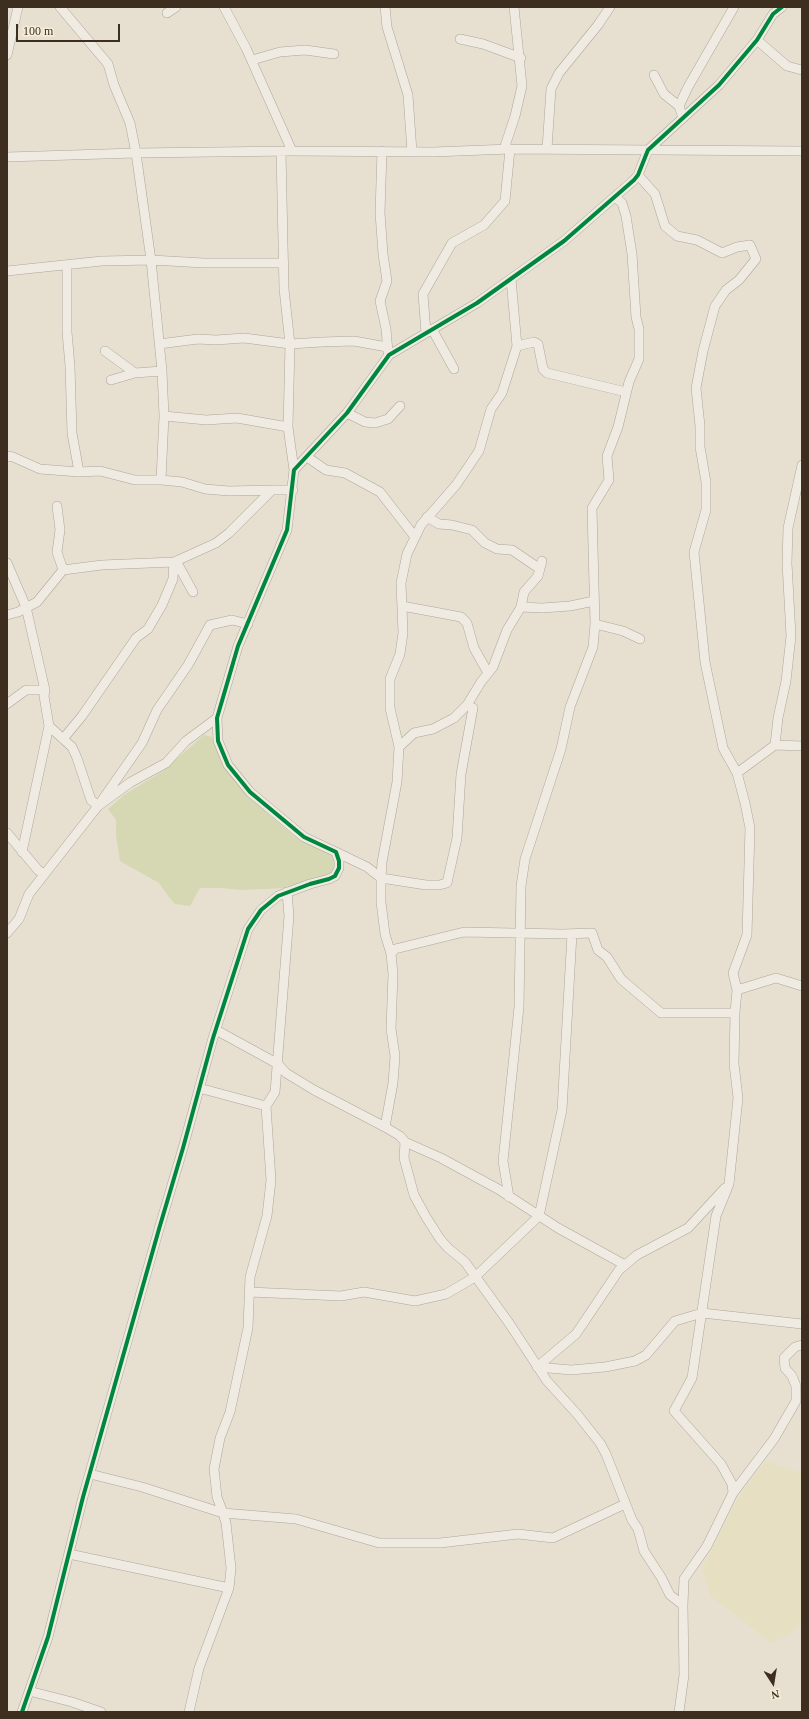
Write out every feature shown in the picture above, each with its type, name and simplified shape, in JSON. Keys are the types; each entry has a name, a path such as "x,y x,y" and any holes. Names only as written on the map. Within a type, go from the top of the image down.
{"street":[{"path":"7,51 18,7"},
{"path":"60,7 108,64 114,85 130,123 136,153 151,260 162,371 164,416 161,480"},
{"path":"167,13 176,7"},
{"path":"385,7 387,26 408,95 412,152"},
{"path":"454,369 429,331 423,294 452,243 484,225 505,201 507,149 522,86 521,58 514,7"},
{"path":"547,149 550,89 559,73 598,25 610,7"},
{"path":"679,106 691,81 734,7"},
{"path":"294,470 307,458 347,413 388,351 429,331 477,303 564,241 634,180 638,175 648,150 719,85 757,40 773,14 782,7"},
{"path":"227,8 252,60 292,151"},
{"path":"460,39 483,44 521,58"},
{"path":"757,40 787,66 802,70"},
{"path":"252,60 280,52 305,50 334,54"},
{"path":"654,75 664,94 679,106 683,118"},
{"path":"7,157 136,153 281,151 412,152 507,149 802,151"},
{"path":"281,151 284,289 290,344 288,427 294,470 293,490 287,530 238,646 217,718 218,741 228,765 250,792 304,838 367,867 381,878 426,885 438,885 447,883 457,838 462,774 473,708 467,705"},
{"path":"382,151 380,213 387,281 380,301 386,329 388,351"},
{"path":"638,175 655,194 665,226 677,236 697,240 722,253 737,247 750,245 756,259 739,280 726,290 715,306 703,351 696,388 700,426 700,447 706,482 706,510 694,552 705,662 723,748 737,773 750,828 747,935 733,973 737,990 734,1064 738,1098 729,1184 716,1216 692,1378 674,1411 721,1464 732,1484 733,1493"},
{"path":"509,1197 503,1161 519,1007 521,886 525,859 561,749 570,707 593,647 595,624 592,508 608,480 607,456 618,426 628,382 639,359 639,329 636,317 632,254 626,216 622,203 615,197"},
{"path":"7,271 102,261 151,260 204,263 284,263"},
{"path":"67,265 66,332 70,366 72,433 79,472"},
{"path":"385,1127 393,1083 395,1056 391,1028 393,974 391,954 385,934 381,902 381,878 382,862 397,782 399,747 390,708 390,679 400,654 403,634 401,583 407,554 421,525 456,485 479,451 491,409 502,393 518,346 510,279"},
{"path":"159,344 198,338 216,340 244,338 290,344 354,341 388,351"},
{"path":"518,346 534,342 538,344 543,369 547,373 626,392"},
{"path":"105,351 135,373"},
{"path":"111,380 135,373 162,371"},
{"path":"347,413 365,422 375,423 388,419 400,406"},
{"path":"164,416 206,420 237,418 288,427"},
{"path":"7,456 13,457 40,469 79,472 100,471 135,480 182,482 205,489 229,491 293,490"},
{"path":"307,458 326,470 345,473 380,492 415,537"},
{"path":"775,745 778,718 786,681 791,636 788,528 802,465"},
{"path":"7,615 18,612 37,602 63,570 102,565 175,561 216,543 229,533 272,490"},
{"path":"57,506 60,530 57,552 63,570"},
{"path":"399,747 414,733 433,729 454,718 467,705 481,682 493,667 512,620 521,607 524,592 538,576 541,565 512,550 497,549 485,543 472,530 452,525 439,524 428,517"},
{"path":"175,561 193,592"},
{"path":"63,739 82,716 136,638 148,629 174,579 175,561"},
{"path":"7,563 26,607 45,690 44,696 49,726 22,852"},
{"path":"521,607 542,608 570,606 594,601"},
{"path":"402,606 461,617 467,623 474,648 488,673"},
{"path":"7,933 19,919 29,894 98,806 142,743 157,710 188,665 210,625 232,620 248,624"},
{"path":"595,624 623,631 640,639"},
{"path":"7,704 26,690 45,690"},
{"path":"98,806 131,782 166,763 186,741 217,718"},
{"path":"49,726 72,747 91,800 98,806"},
{"path":"737,773 775,745 802,746"},
{"path":"7,833 38,870 44,874"},
{"path":"22,1712 48,1637 90,1474 199,1088 248,929 261,910 278,896 329,880 335,876 339,868 339,861 336,852"},
{"path":"189,1712 199,1668 229,1588 231,1568 226,1522 217,1497 214,1469 220,1438 230,1412 248,1328 250,1277 267,1216 271,1180 266,1106 275,1092 278,1064 289,916 287,892"},
{"path":"391,954 395,949 464,932 592,933 598,950 607,957 621,979 660,1013 735,1013"},
{"path":"249,1292 341,1296 364,1292 415,1301 446,1294 475,1277 539,1216 562,1110 572,934"},
{"path":"737,990 776,978 802,986"},
{"path":"216,1030 278,1064 286,1072 314,1090 385,1127 400,1136 405,1142 441,1158 509,1197 558,1228 626,1265"},
{"path":"199,1088 266,1106"},
{"path":"405,1142 404,1158 417,1200 426,1217 440,1239 448,1248 465,1262 509,1322 536,1367 600,1443 606,1454 625,1504 638,1529 644,1551 661,1576 670,1595 683,1605"},
{"path":"536,1367 576,1334 615,1276 626,1265 637,1255 688,1228 729,1184"},
{"path":"536,1367 570,1370 605,1368 635,1361 646,1355 675,1321 702,1313 802,1324"},
{"path":"679,1712 684,1675 684,1579 707,1546 733,1493 774,1439 796,1401 796,1386 792,1376 785,1368 784,1358 795,1347 802,1345"},
{"path":"90,1474 142,1487 223,1513 296,1519 379,1543 440,1543 518,1534 553,1538 625,1504"},
{"path":"69,1554 229,1588"},
{"path":"29,1691 72,1702 101,1712"}],"shaded area":[{"path":"766,1461 802,1473 802,1623 790,1634 772,1643 710,1596 702,1569 740,1494"}],"green space":[{"path":"204,735 212,737 218,751 233,772 267,813 293,835 331,853 336,861 334,869 328,876 287,888 241,890 200,888 190,906 175,904 159,883 120,861 116,836 116,820 108,809 124,795 163,771"}],"cycle path":[{"path":"22,1712 48,1637 83,1497 213,1038 248,929 261,910 278,896 310,884 329,879 335,876 339,868 339,861 336,852 304,837 250,792 228,765 218,741 217,718 238,646 287,530 294,470 347,413 389,355 477,303 564,241 634,180 638,175 648,150 719,85 757,40 773,14 782,7"}]}
